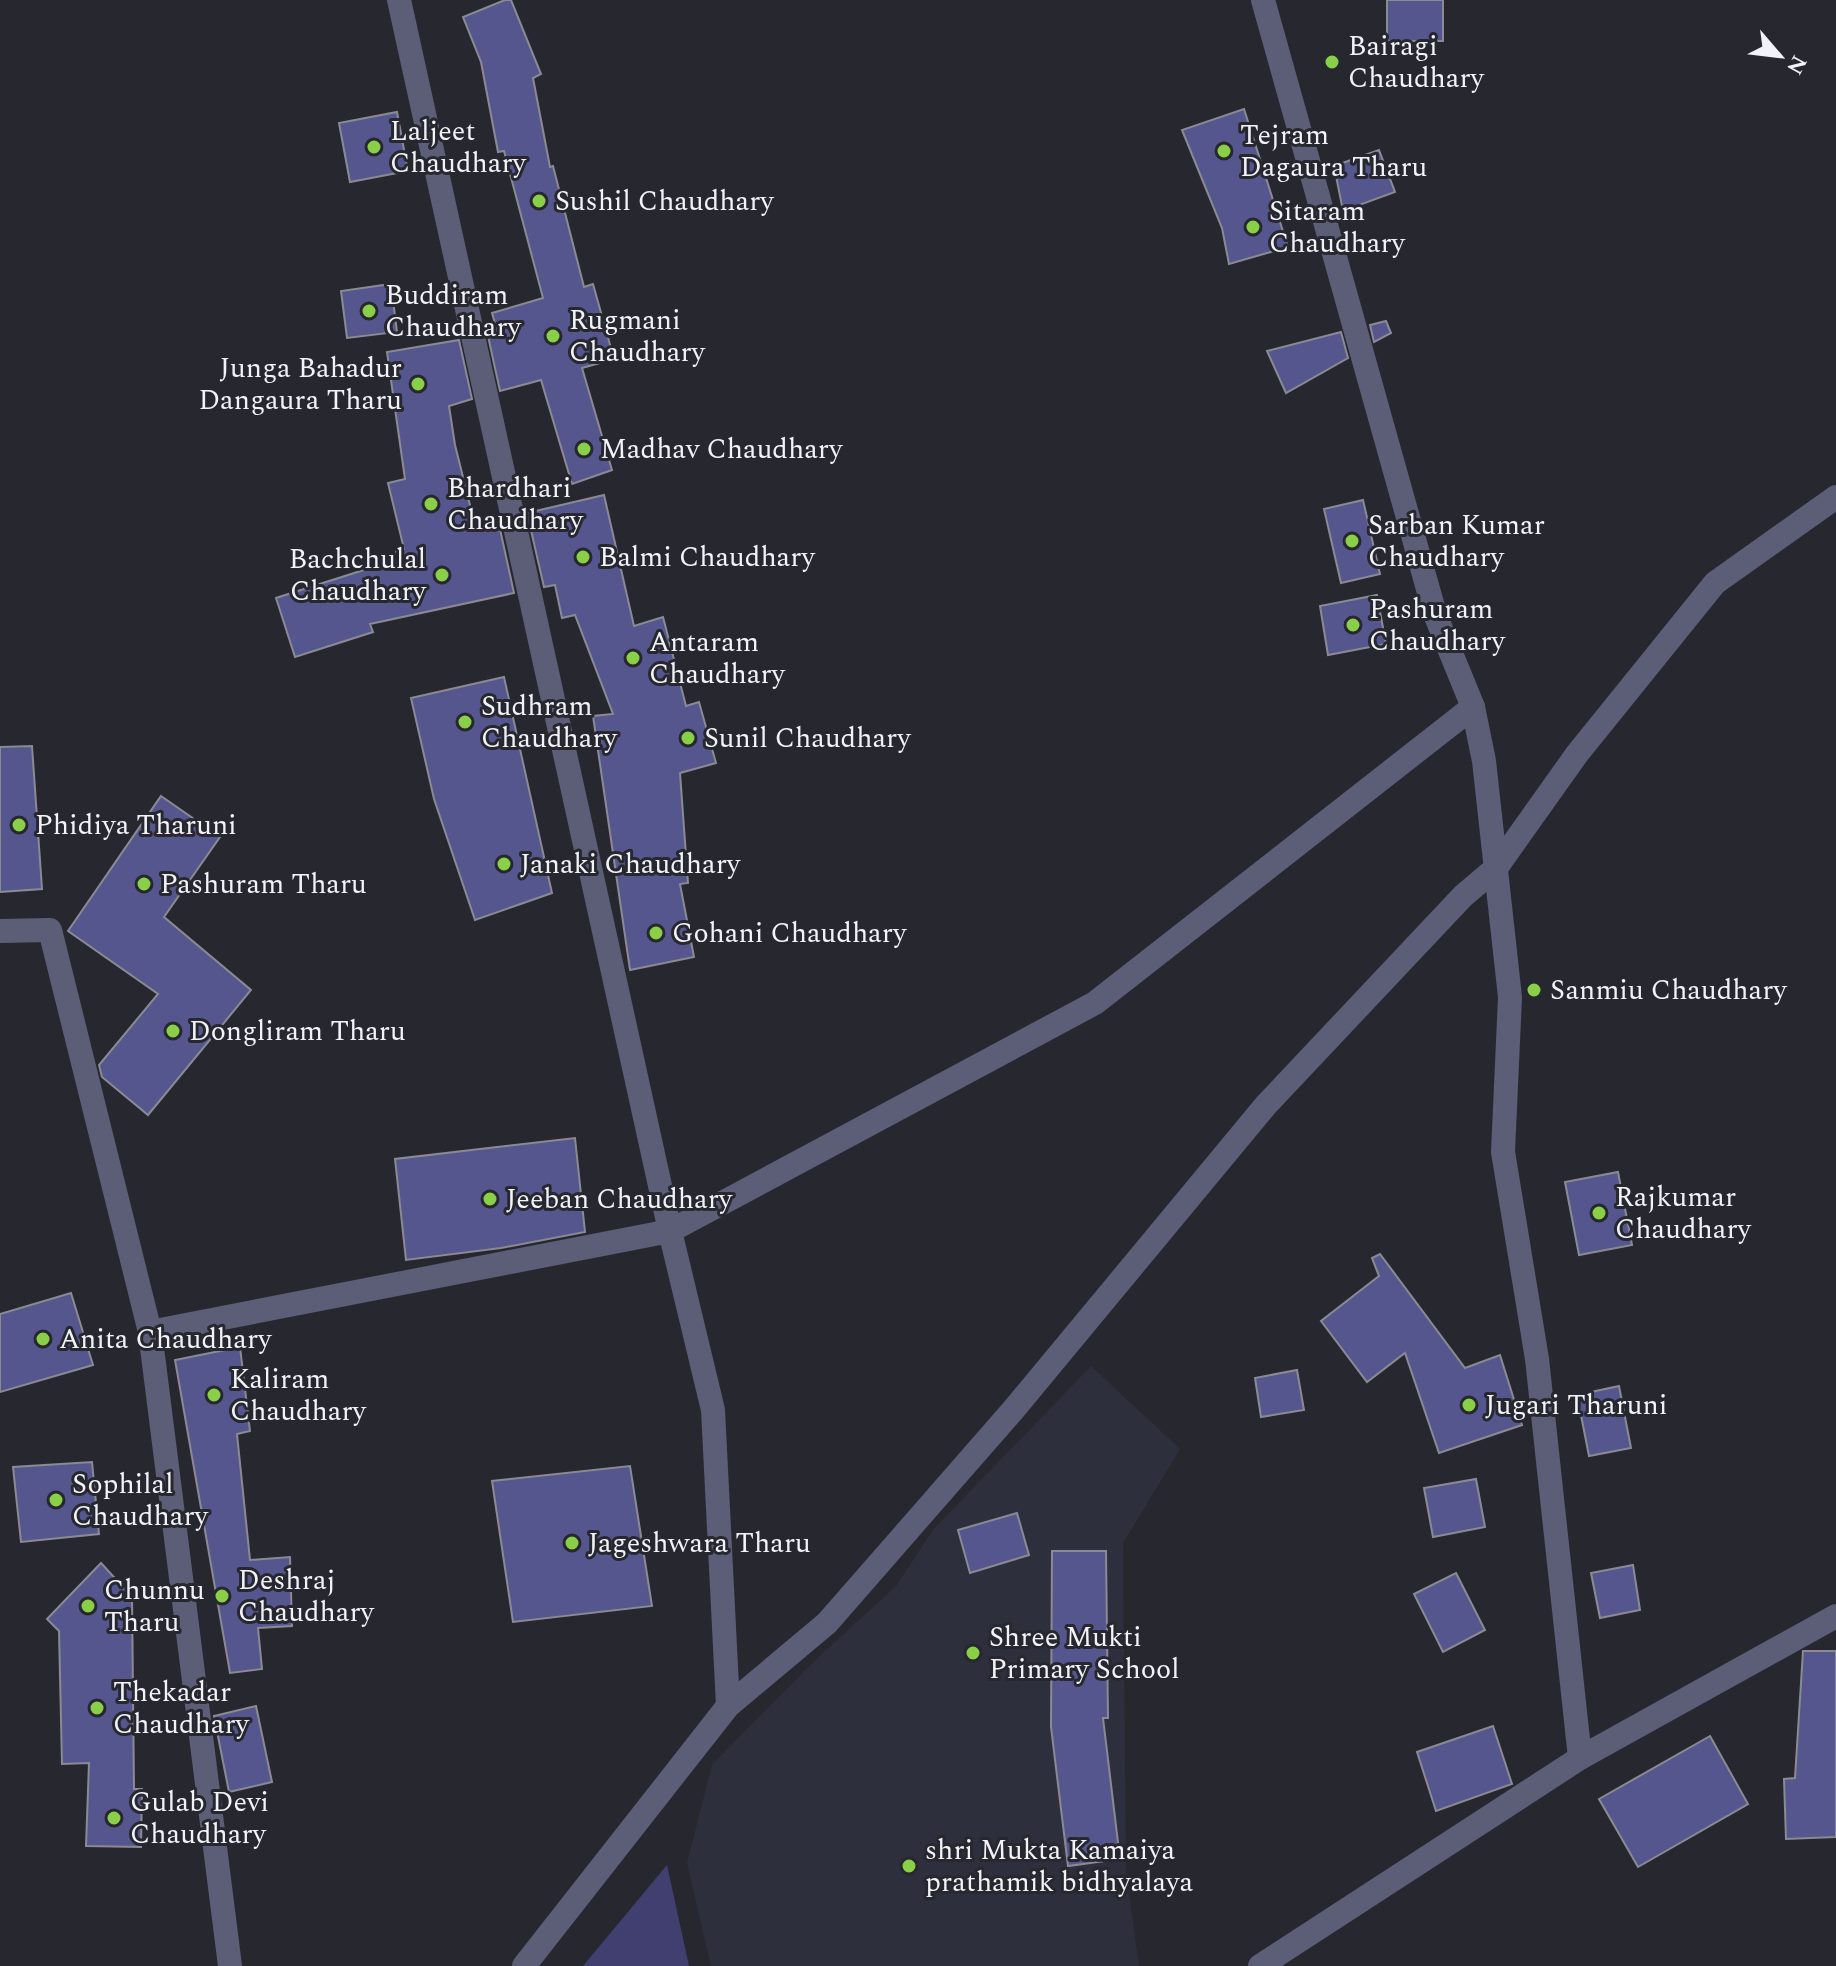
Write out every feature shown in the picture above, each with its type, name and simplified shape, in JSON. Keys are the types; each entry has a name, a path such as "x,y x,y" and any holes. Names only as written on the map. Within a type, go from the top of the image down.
{"street":[{"path":"399,0 670,1231 713,1410 728,1706"},
{"path":"1263,0 1435,614 1473,707 1484,761 1510,997 1503,1152 1537,1359 1580,1758"},
{"path":"524,1966 728,1706 827,1623 1024,1397 1266,1105 1463,896 1496,868 1577,754 1715,583 1836,497"},
{"path":"150,1332 670,1231 1095,1003 1473,707"},
{"path":"0,931 50,930 150,1332 230,1966"},
{"path":"1260,1966 1580,1758 1836,1616"}],"shaded area":[{"name":"Shree Mukti Primary School","path":"1091,1366 1180,1449 1123,1543 1126,1872 1139,1966 711,1966 687,1863 712,1765 807,1668 896,1586 933,1530"},
{"path":"667,1865 689,1966 583,1966"}],"building":[{"path":"511,0 541,74 533,78 550,167 553,166 584,287 593,284 614,359 582,368 612,470 572,484 541,380 500,391 488,336 498,334 492,313 543,298 504,151 498,152 481,62 463,17"},
{"path":"1387,0 1443,0 1443,41 1387,41"},
{"path":"1244,109 1288,247 1229,264 1222,228 1182,130"},
{"name":"Laljeet Chaudhary","path":"397,112 408,171 350,182 339,123"},
{"path":"1379,150 1395,192 1343,211 1334,166"},
{"name":"Buddiram Chaudhary","path":"391,284 397,332 347,338 341,291"},
{"path":"1386,321 1391,333 1374,342 1370,325"},
{"path":"1341,332 1348,358 1286,393 1267,351"},
{"path":"459,340 472,399 449,406 455,445 475,525 498,520 514,593 370,624 373,632 295,657 276,598 398,559 396,551 404,549 388,483 405,479 387,352"},
{"path":"604,495 634,626 663,617 686,706 699,702 716,763 680,773 688,883 680,884 694,957 630,970 593,716 613,714 575,615 562,618 555,585 544,587 527,513"},
{"name":"Sarban Kumar Chaudhary","path":"1363,500 1380,574 1341,583 1324,509"},
{"name":"Pashuram Chaudhary","path":"1377,595 1386,644 1328,655 1320,606"},
{"path":"504,677 552,893 475,920 434,799 411,698"},
{"name":"Phidiya Tharuni","path":"32,746 42,889 0,892 0,747"},
{"path":"161,796 220,837 164,917 251,990 148,1115 102,1077 99,1065 158,994 68,931"},
{"name":"Jeeban Chaudhary","path":"575,1138 585,1232 501,1248 406,1260 395,1159"},
{"name":"Rajkumar Chaudhary","path":"1618,1172 1632,1245 1579,1255 1565,1182"},
{"path":"1380,1254 1465,1368 1500,1355 1522,1425 1439,1453 1405,1353 1367,1382 1321,1321 1379,1276 1372,1258"},
{"name":"Anita Chaudhary","path":"71,1293 93,1365 0,1392 0,1314"},
{"path":"240,1347 250,1431 237,1434 250,1560 290,1557 292,1626 258,1628 262,1669 230,1673 175,1360"},
{"path":"1297,1370 1304,1410 1261,1417 1255,1378"},
{"path":"1619,1386 1631,1448 1589,1456 1577,1395"},
{"name":"Sophilal Chaudhary","path":"92,1462 99,1534 21,1542 13,1467"},
{"name":"Jageshwara Tharu","path":"630,1466 652,1606 513,1622 492,1481"},
{"path":"1476,1479 1485,1527 1433,1537 1424,1488"},
{"path":"1017,1513 1029,1555 970,1573 958,1530"},
{"path":"1052,1551 1106,1551 1108,1718 1103,1718 1120,1859 1068,1866 1051,1727"},
{"path":"101,1563 132,1597 134,1789 142,1789 141,1847 86,1846 89,1763 62,1764 59,1631 47,1619"},
{"path":"1633,1565 1640,1610 1600,1618 1591,1573"},
{"path":"1456,1573 1485,1630 1443,1652 1414,1594"},
{"path":"1803,1651 1836,1651 1836,1837 1786,1839 1784,1779 1795,1778"},
{"path":"256,1706 272,1782 229,1792 214,1716"},
{"path":"1493,1726 1512,1784 1436,1811 1417,1752"},
{"path":"1710,1736 1748,1804 1638,1867 1599,1799"}],"place":[{"name":"Bairagi Chaudhary","path":"1332,62"},
{"name":"Laljeet Chaudhary","path":"374,147"},
{"name":"Tejram Dagaura Tharu","path":"1224,151"},
{"name":"Sushil Chaudhary","path":"539,201"},
{"name":"Sitaram Chaudhary","path":"1253,227"},
{"name":"Buddiram Chaudhary","path":"369,311"},
{"name":"Rugmani Chaudhary","path":"553,336"},
{"name":"Junga Bahadur Dangaura Tharu","path":"418,384"},
{"name":"Madhav Chaudhary","path":"584,449"},
{"name":"Bhardhari Chaudhary","path":"431,504"},
{"name":"Sarban Kumar Chaudhary","path":"1352,541"},
{"name":"Balmi Chaudhary","path":"583,557"},
{"name":"Bachchulal Chaudhary","path":"442,575"},
{"name":"Pashuram Chaudhary","path":"1353,625"},
{"name":"Antaram Chaudhary","path":"633,658"},
{"name":"Sudhram Chaudhary","path":"465,722"},
{"name":"Sunil Chaudhary","path":"688,738"},
{"name":"Phidiya Tharuni","path":"19,825"},
{"name":"Janaki Chaudhary","path":"504,864"},
{"name":"Pashuram Tharu","path":"144,884"},
{"name":"Gohani Chaudhary","path":"656,933"},
{"name":"Sanmiu Chaudhary","path":"1534,990"},
{"name":"Dongliram Tharu","path":"173,1031"},
{"name":"Jeeban Chaudhary","path":"490,1199"},
{"name":"Rajkumar Chaudhary","path":"1599,1213"},
{"name":"Anita Chaudhary","path":"43,1339"},
{"name":"Kaliram Chaudhary","path":"214,1395"},
{"name":"Jugari Tharuni","path":"1469,1405"},
{"name":"Sophilal Chaudhary","path":"56,1500"},
{"name":"Jageshwara Tharu","path":"572,1543"},
{"name":"Deshraj Chaudhary","path":"222,1596"},
{"name":"Chunnu Tharu","path":"88,1606"},
{"name":"Shree Mukti Primary School","path":"973,1653"},
{"name":"Thekadar Chaudhary","path":"97,1708"},
{"name":"Gulab Devi Chaudhary","path":"114,1818"},
{"name":"shri Mukta Kamaiya prathamik bidhyalaya","path":"909,1866"}]}
